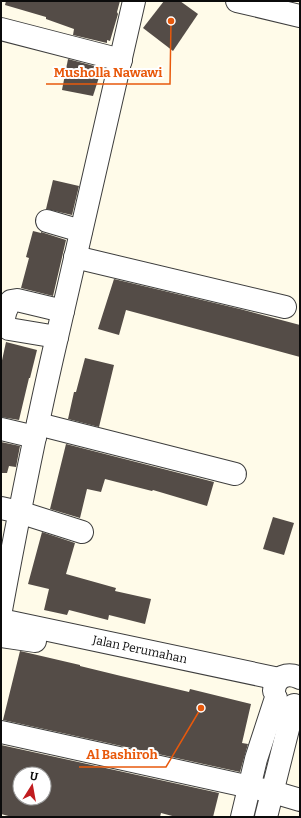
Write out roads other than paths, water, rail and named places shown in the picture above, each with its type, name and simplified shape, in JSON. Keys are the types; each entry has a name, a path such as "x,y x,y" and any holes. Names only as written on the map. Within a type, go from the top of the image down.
{"street":[{"path":"1,610 10,510 37,430 56,337 134,1"},
{"path":"237,1 300,16"},
{"path":"1,28 121,60"},
{"path":"48,221 81,231"},
{"path":"75,257 285,307"},
{"path":"56,337 9,330 4,326 3,321 7,306 11,301 16,300 63,311"},
{"path":"1,429 37,430 235,474"},
{"path":"10,510 82,532"},
{"name":"Jalan Perumahan","path":"1,620 82,645 287,692"},
{"name":"Jalan Perumahan","path":"1,636 38,642 82,645"},
{"path":"242,817 256,759 287,692"},
{"path":"266,817 277,770 287,692"},
{"path":"1,732 249,788 273,792 300,800"}],"place":[{"name":"Musholla Nawawi","path":"171,21"},
{"name":"Al Bashiroh","path":"201,708"}]}
